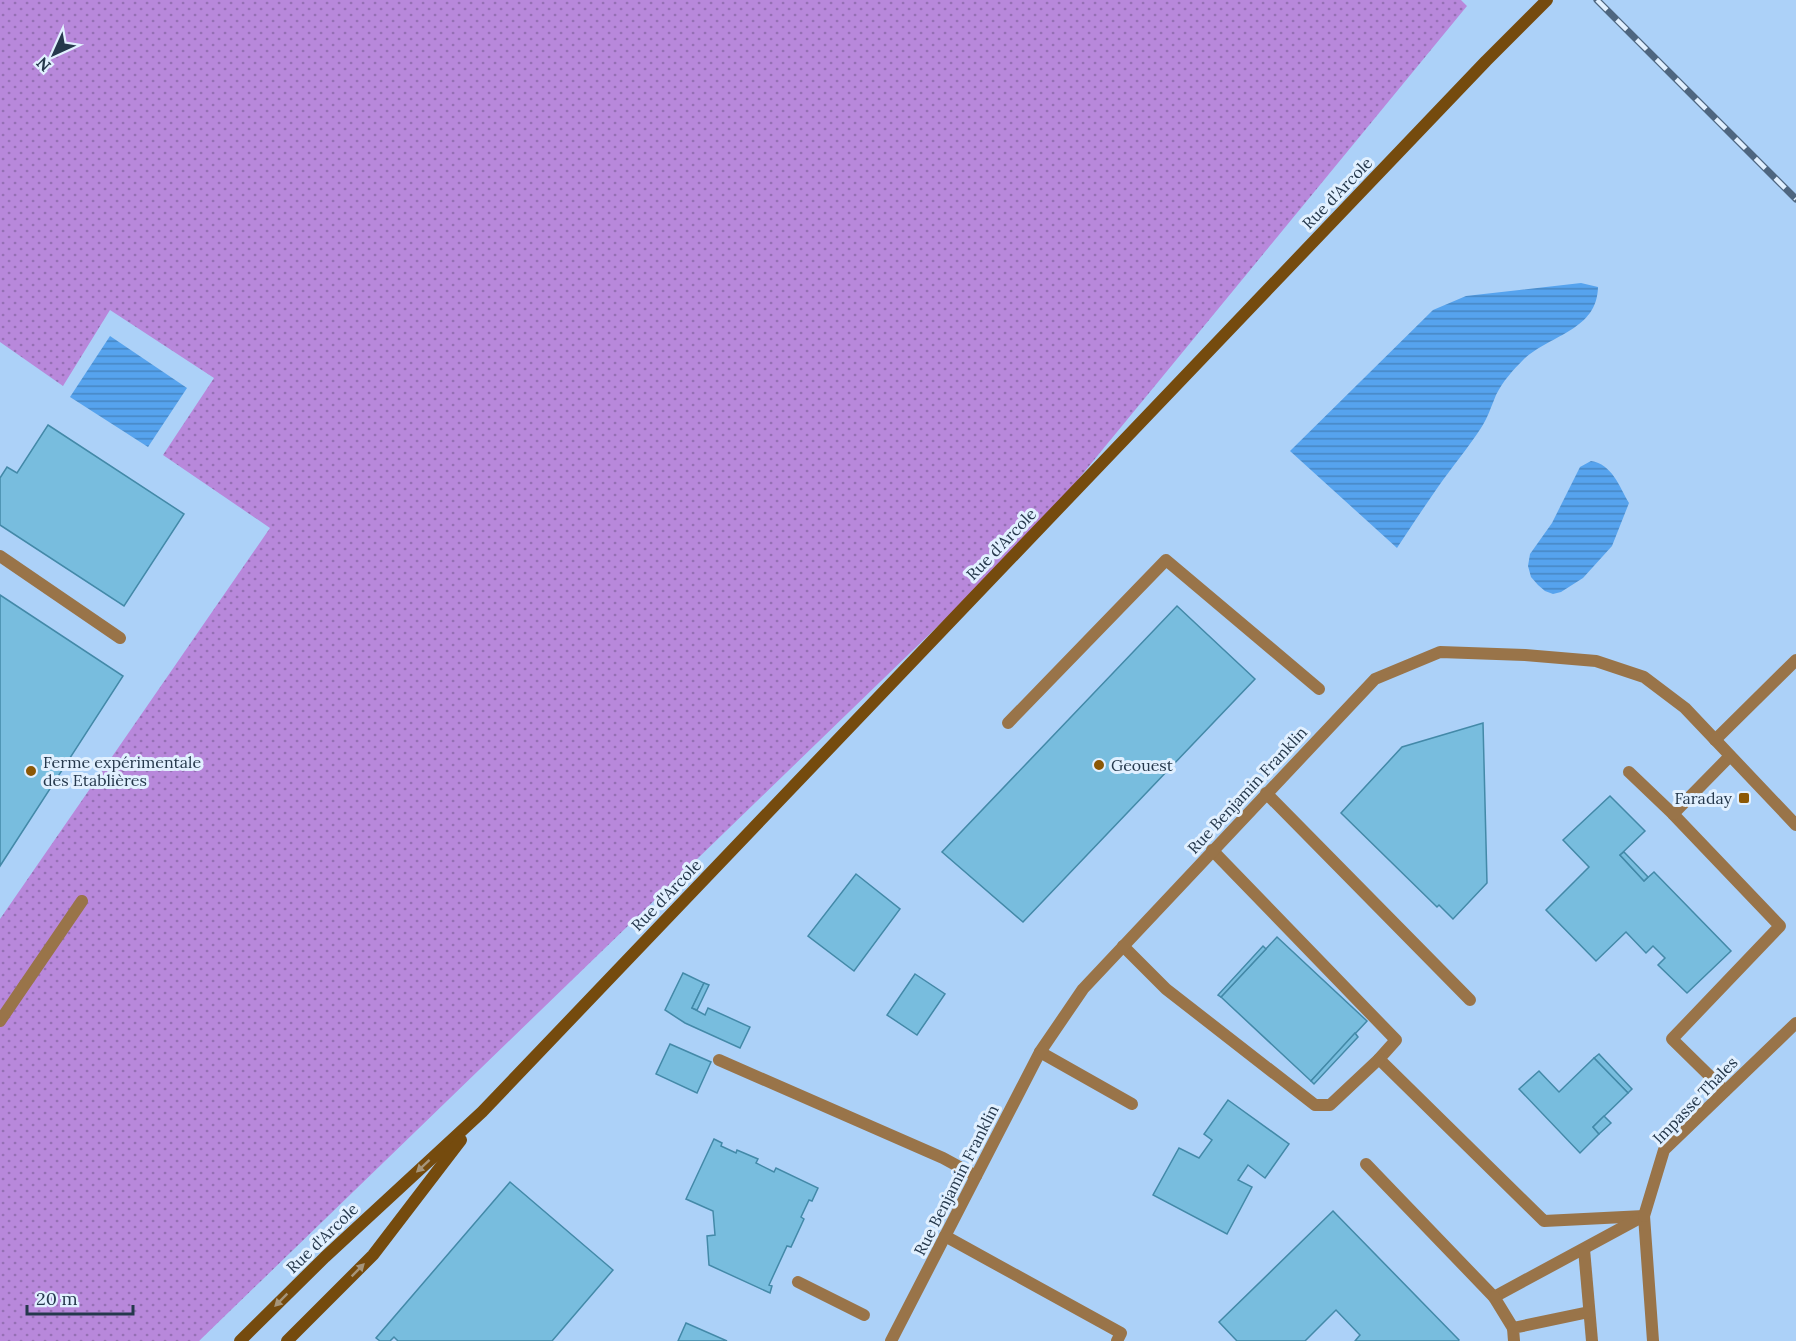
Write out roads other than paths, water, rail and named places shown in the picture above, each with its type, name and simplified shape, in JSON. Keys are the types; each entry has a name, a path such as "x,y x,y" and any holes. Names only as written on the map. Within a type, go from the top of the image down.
{"main road":[{"name":"Rue d'Arcole","path":"240,1341 325,1257 482,1112 1509,37 1547,0"},
{"name":"Rue d'Arcole","path":"287,1341 373,1255 482,1112"}],"street":[{"path":"0,556 120,638"},
{"path":"1008,723 1166,560 1319,689"},
{"name":"Rue Benjamin Franklin","path":"891,1341 1040,1052 1083,989 1375,679 1440,652 1525,655 1596,661 1644,677 1685,708 1796,825"},
{"path":"1715,740 1796,660"},
{"path":"1673,813 1730,756"},
{"path":"1629,772 1673,813 1780,926 1672,1039 1725,1092"},
{"path":"1266,793 1470,1000"},
{"path":"1123,946 1166,989 1315,1105 1330,1105 1379,1059 1396,1040 1212,850"},
{"path":"0,1020 82,901"},
{"name":"Impasse Thales","path":"1644,1216 1664,1150 1796,1023"},
{"path":"1040,1052 1132,1104"},
{"path":"1379,1059 1544,1221 1644,1216"},
{"path":"719,1060 943,1158 976,1176"},
{"path":"1366,1164 1494,1297 1513,1328 1514,1341"},
{"path":"1494,1297 1644,1216"},
{"path":"1644,1216 1653,1341"},
{"path":"945,1236 1121,1333 1117,1341"},
{"path":"1584,1248 1592,1341"},
{"path":"798,1282 864,1315"},
{"path":"1513,1328 1589,1312"}],"water":[{"path":"1581,283 1598,287 1596,301 1590,313 1571,330 1535,350 1508,376 1496,395 1481,428 1397,548 1290,451 1433,310 1466,296"},
{"path":"110,336 187,388 148,447 70,397"},
{"path":"1591,461 1610,471 1629,503 1612,546 1583,578 1561,592 1553,594 1545,591 1531,577 1528,566 1530,554 1552,523 1580,467"}],"railway":[{"path":"1597,0 1796,199"}],"place":[{"name":"Geouest","path":"1099,765"},
{"name":"Ferme expérimentale des Etablières","path":"31,771"},
{"name":"Faraday","path":"1744,798"}]}
